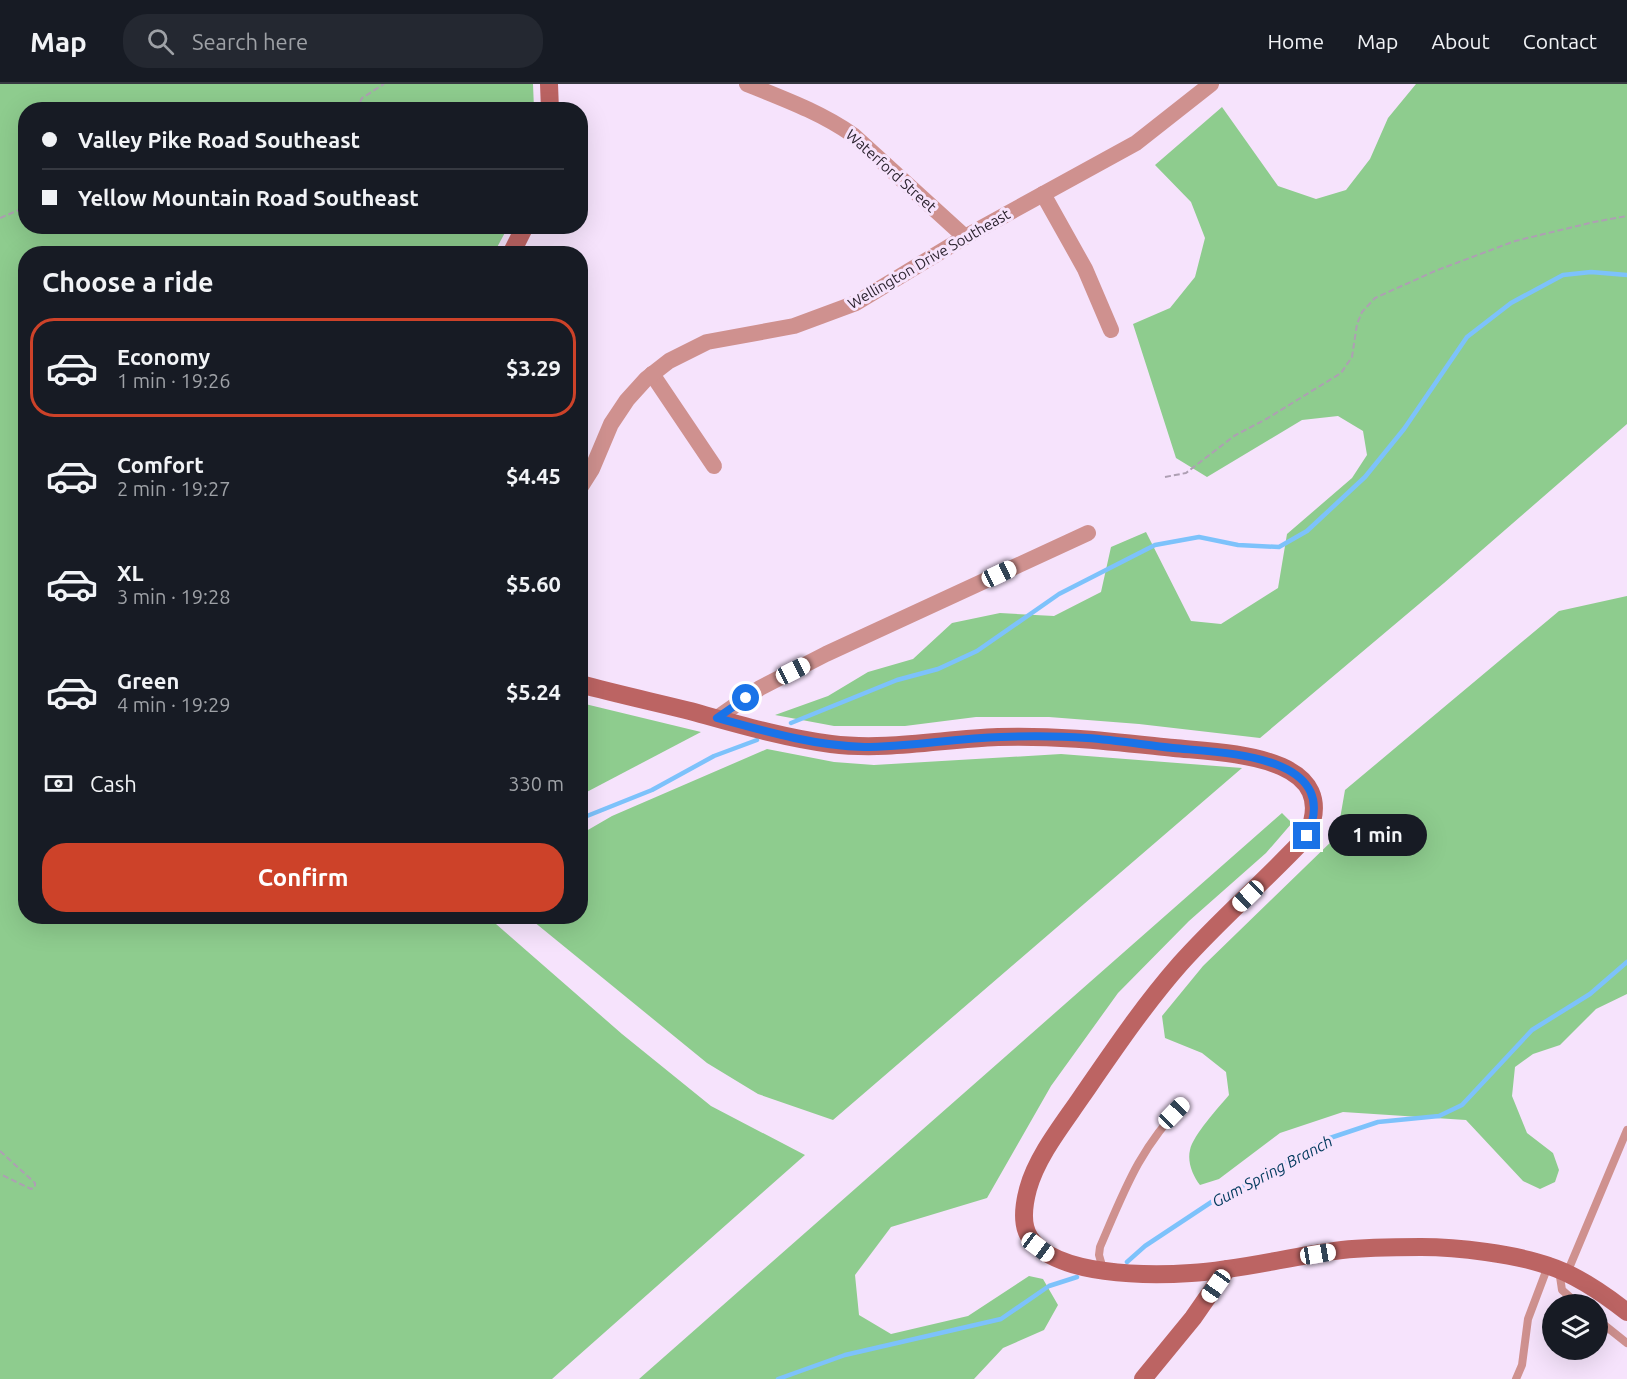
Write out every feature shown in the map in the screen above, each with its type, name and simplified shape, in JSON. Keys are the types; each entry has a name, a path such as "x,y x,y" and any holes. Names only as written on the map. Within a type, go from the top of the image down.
{"street":[{"path":"549,84 550,102"},
{"name":"Waterford Street","path":"747,84 835,122 853,135 965,237"},
{"name":"Wellington Drive Southeast","path":"588,475 611,424 627,400 652,374 686,351 708,342 794,326 856,303 965,237 1136,143 1211,84"},
{"path":"1043,194 1085,269 1111,330"},
{"path":"652,374 714,466"},
{"path":"717,718 760,688 826,654 1088,533"},
{"path":"588,686 830,744 862,747 997,737 1055,736 1250,755 1289,769 1309,790 1313,798 1315,810 1307,836 1187,957 1149,1002 1057,1133 1029,1185 1025,1204 1025,1220 1029,1236 1038,1247 1058,1260 1104,1270 1148,1274 1227,1269 1341,1250 1423,1247 1494,1255 1558,1269 1627,1312"},
{"path":"1143,1379 1193,1318 1227,1269"}],"lane":[{"path":"1104,1270 1099,1255 1100,1247 1133,1169 1164,1124 1184,1103"},
{"path":"1516,1379 1522,1365 1528,1319 1558,1269 1627,1130"},
{"path":"1558,1269 1562,1290 1567,1294"},
{"path":"1608,1328 1627,1343"}],"path":[{"path":"360,102 362,98 384,84"},
{"path":"0,218 18,210"},
{"path":"1165,477 1186,473 1234,436 1341,373 1352,357 1362,312 1375,298 1435,271 1515,241 1627,216"},
{"path":"0,1151 35,1183 35,1187 31,1188 0,1174"}],"green space":[{"path":"0,84 533,84 534,102 18,102 18,234 504,234 498,246 18,246 18,924 496,924 622,1034 711,1106 805,1155 552,1379 0,1379"},
{"path":"1416,84 1627,84 1627,424 1444,583 1260,738 1139,724 1049,717 976,717 905,726 834,726 775,715 828,696 868,672 913,659 952,623 1000,613 1054,616 1101,592 1111,547 1146,532 1191,621 1221,624 1278,588 1287,534 1352,478 1367,455 1363,431 1338,416 1302,420 1207,477 1176,458 1133,324 1170,308 1195,277 1205,238 1191,202 1155,165 1222,107 1278,186 1316,199 1346,190 1370,159 1388,118"},
{"path":"1627,596 1627,994 1596,1009 1560,1045 1533,1054 1515,1067 1512,1096 1527,1133 1553,1153 1559,1170 1555,1182 1540,1189 1523,1181 1466,1120 1343,1112 1280,1133 1219,1179 1200,1185 1191,1169 1190,1150 1201,1129 1229,1095 1226,1072 1202,1053 1165,1038 1162,1016 1203,966 1337,836 1345,790 1559,611"},
{"path":"588,705 701,732 588,791"},
{"path":"767,749 834,762 874,765 1061,754 1242,768 833,1120 758,1094 707,1063 537,924 588,924 588,830 612,816"},
{"path":"1282,813 1292,823 1266,853 1189,921 1118,993 1051,1086 987,1198 891,1227 855,1275 859,1315 891,1334 968,1316 1029,1276 1043,1279 1058,1305 1044,1330 1003,1348 974,1379 639,1379"}],"waterway":[{"path":"791,723 897,680 938,669 977,651 1059,594 1155,545 1199,537 1238,545 1279,547 1307,531 1365,477 1404,429 1467,337 1511,303 1563,275 1591,272 1627,275"},
{"path":"588,816 652,790 714,756 757,740"},
{"name":"Gum Spring Branch","path":"1127,1262 1145,1246 1219,1197 1239,1189 1327,1139 1378,1122 1439,1116 1462,1105 1532,1030 1590,994 1627,962"},
{"name":"Gum Spring Branch","path":"778,1379 845,1355 1001,1319 1049,1286 1077,1277"}],"route":[{"path":"746,698 717,718 830,744 862,747 894,746 997,737 1055,736 1250,755 1289,769 1309,790 1315,810 1307,836"}]}
